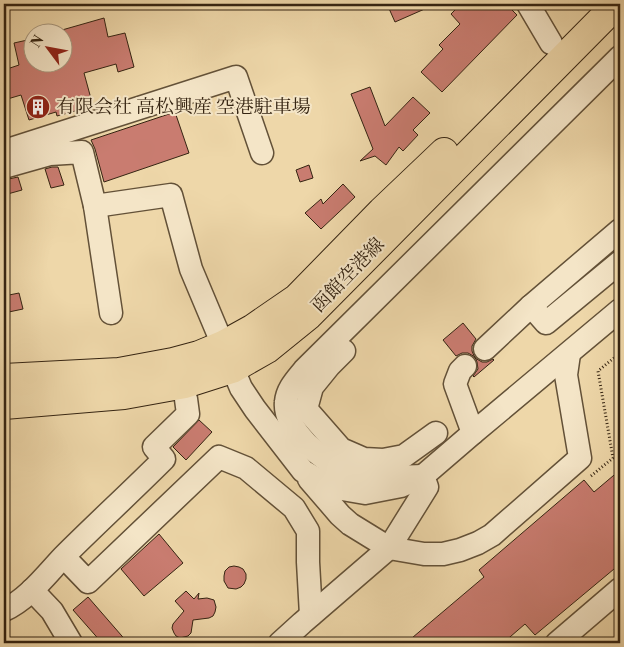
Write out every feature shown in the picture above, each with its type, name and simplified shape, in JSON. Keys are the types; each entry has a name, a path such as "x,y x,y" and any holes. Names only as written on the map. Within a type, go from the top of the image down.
{"main road":[{"name":"函館空港線","path":"4,404 124,395 185,384 228,357 252,329 297,298 591,4"},
{"name":"函館空港線","path":"4,378 119,372 173,362 198,355 228,357 267,349 308,315 617,4"}],"street":[{"path":"528,4 551,43"},
{"path":"423,476 373,476 346,471 337,468 317,455 308,446 287,414 285,404 293,382 620,57"},
{"path":"436,433 404,456 384,460 364,458 342,449 306,409 312,387 329,366 620,76"},
{"path":"4,149 11,149 236,78 262,153"},
{"path":"4,168 50,154 82,152 95,206 111,313"},
{"path":"95,206 171,195 191,269 241,388 303,471 340,515 350,524 390,548 424,554 443,554 478,543 492,535 580,458 566,375 569,354"},
{"path":"485,349 531,306 620,230"},
{"path":"531,306 546,323 620,262"},
{"path":"303,471 336,488 365,493 401,486 423,476 620,310"},
{"path":"465,366 460,371 455,384 473,433"},
{"path":"4,610 10,608 32,590 164,459 154,447 188,414 186,399"},
{"path":"64,557 88,582 219,457 246,468 294,508 308,531 310,615"},
{"path":"280,643 310,615 390,548 426,486 423,476"},
{"path":"557,643 620,589"},
{"path":"32,590 52,611 71,643"}],"path":[{"path":"591,476 613,458 598,372 620,353"}],"building":[{"path":"387,4 436,4 395,22"},
{"path":"461,4 506,4 517,15 442,92 421,72 443,49 439,45 460,24 451,14"},
{"path":"104,18 108,37 125,33 134,67 118,72 116,64 84,73 93,106 57,116 56,112 29,120 21,95 4,100 4,70 19,65 14,43 22,41 22,72 72,72 72,27"},
{"path":"370,87 385,126 413,97 430,113 413,130 418,135 403,151 399,147 386,165 375,156 360,161 373,149 351,94"},
{"path":"175,112 189,153 104,182 91,140"},
{"path":"309,165 313,178 300,182 296,170"},
{"path":"58,167 64,185 51,188 45,169"},
{"path":"18,177 22,190 4,195 4,180"},
{"path":"343,184 355,197 321,229 305,213 321,199 323,204"},
{"path":"19,293 23,309 4,313 4,296"},
{"path":"463,323 476,339 472,346 474,357 468,353 456,356 443,340"},
{"path":"476,358 482,362 494,360 474,377 478,369"},
{"path":"199,420 212,432 186,460 173,447"},
{"path":"620,470 620,564 535,635 525,624 503,643 406,643 484,577 479,570 584,480 594,492"},
{"path":"159,534 183,563 144,596 121,569"},
{"path":"234,566 243,569 246,574 244,584 236,589 228,588 224,581 225,571 229,567"},
{"path":"186,591 194,599 199,593 198,599 207,598 214,600 216,607 213,616 193,620 191,633 180,638 176,636 172,628 184,611 175,601"},
{"path":"88,597 128,643 102,643 73,610"}],"place":[{"name":"有限会社 高松興産 空港駐車場","path":"38,107"}]}
